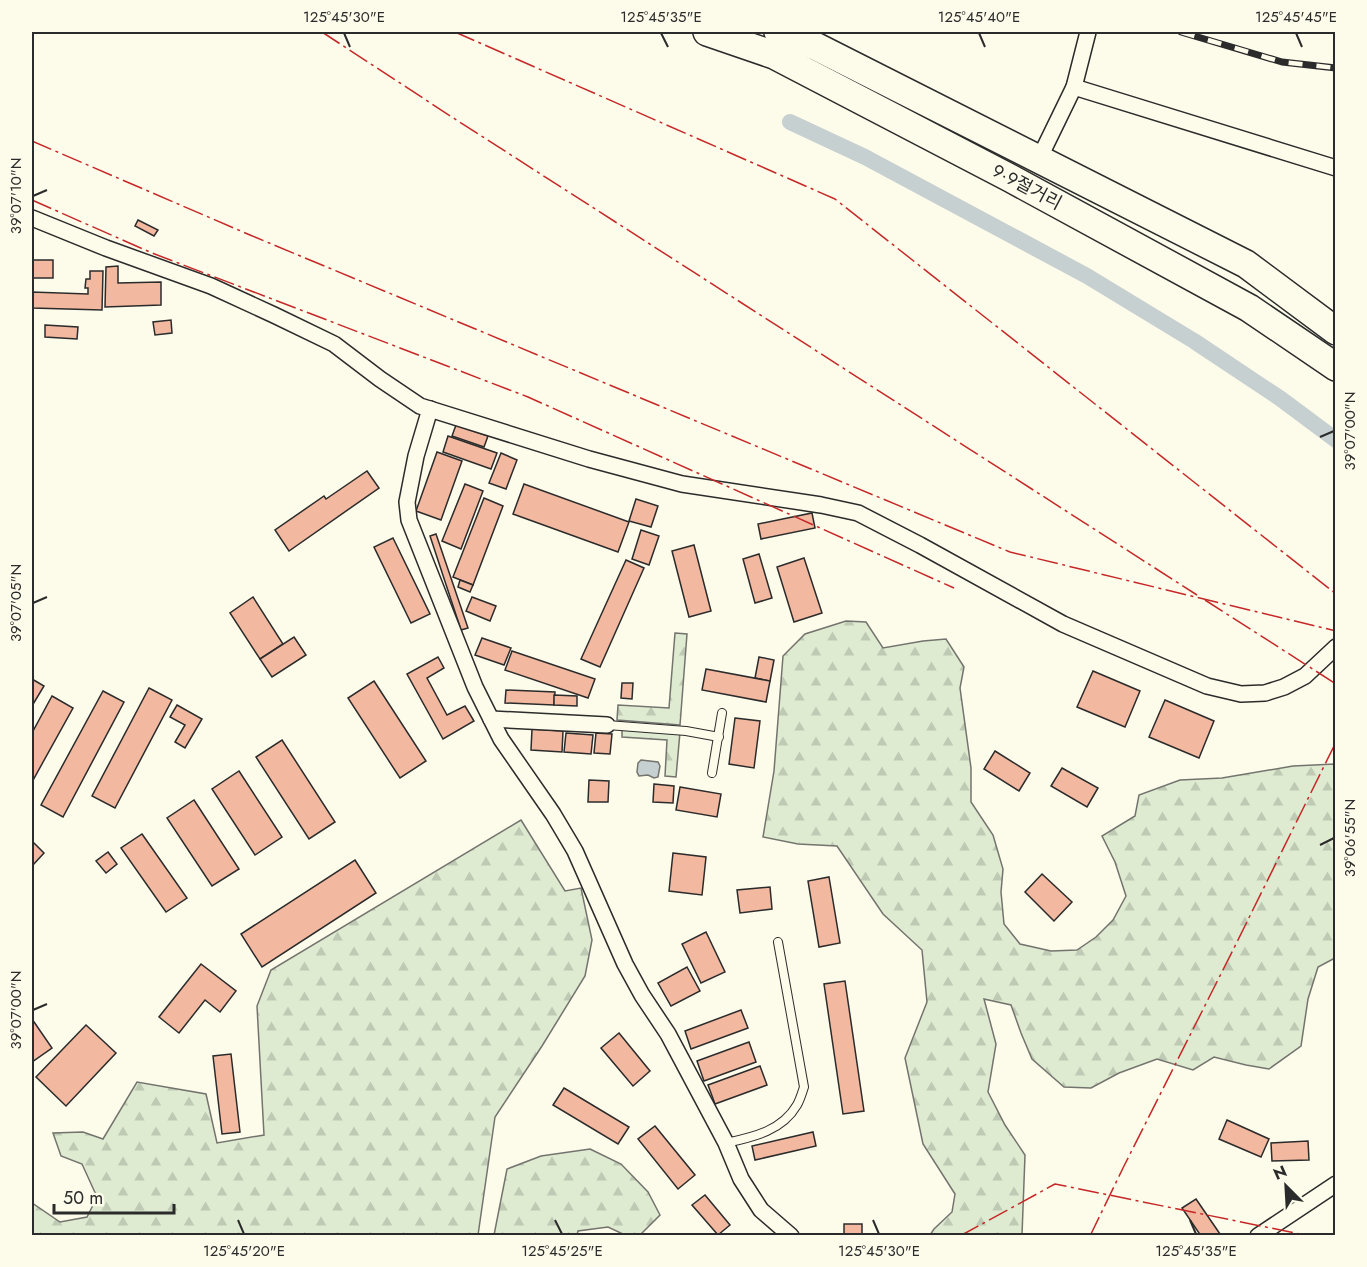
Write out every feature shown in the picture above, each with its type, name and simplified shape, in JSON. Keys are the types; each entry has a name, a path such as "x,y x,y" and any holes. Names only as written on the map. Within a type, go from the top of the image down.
{"highway":[{"name":"9·9절거리","path":"707,32 774,56 1010,177 1250,308 1335,367"},
{"name":"9·9절거리","path":"778,32 815,46 1246,264 1335,331"}],"street":[{"path":"1039,159 1074,87 1088,32"},
{"path":"1074,87 1335,168"},
{"path":"32,218 211,286 274,315 334,344 380,379 420,406 430,410 589,459 682,484 822,505 858,513 1063,624 1207,686 1241,694 1265,693 1284,687 1305,676 1335,647"},
{"path":"430,410 416,456 406,502 409,520 475,687 501,739 553,814 575,851 625,964 668,1034 726,1143 741,1179 761,1210 791,1236"},
{"path":"491,719 607,725"},
{"path":"1258,1236 1335,1184"}],"lane":[{"path":"712,773 722,713"},
{"path":"607,725 686,731 719,737"},
{"path":"726,1143 770,1131 786,1119 798,1105 804,1087 778,942"}],"green space":[{"path":"846,621 866,622 883,648 946,639 964,667 960,688 971,768 971,802 993,835 1003,869 1001,892 1004,924 1020,944 1051,951 1077,950 1096,937 1113,920 1126,896 1115,862 1102,836 1135,816 1139,795 1180,780 1222,778 1293,766 1335,764 1335,958 1318,967 1308,999 1301,1046 1269,1069 1214,1057 1193,1070 1157,1059 1119,1073 1091,1088 1064,1087 1032,1059 1011,1005 984,999 996,1044 988,1092 1005,1125 1025,1155 1022,1235 930,1235 952,1212 955,1194 923,1144 905,1058 927,1002 922,950 883,914 837,846 798,844 763,837 774,771 783,656 805,634"},
{"path":"675,633 687,634 680,725 617,720 618,705 669,708"},
{"path":"622,728 680,732 676,777 665,776 667,740 622,737"},
{"path":"521,820 565,891 581,888 592,940 585,976 495,1117 478,1235 32,1235 32,1203 60,1222 87,1217 97,1197 82,1164 61,1156 53,1133 83,1132 103,1139 137,1082 206,1094 217,1143 264,1135 257,1006 271,970"},
{"path":"590,1149 621,1164 648,1192 660,1215 640,1235 625,1235 608,1227 578,1231 577,1235 494,1235 507,1169 541,1156"}],"shaded area":[{"path":"641,760 658,762 660,766 658,777 639,776 638,763"}],"building":[{"path":"138,220 158,230 154,236 135,226"},
{"path":"32,260 53,260 53,278 32,278"},
{"path":"118,266 118,283 161,282 161,305 105,307 106,267"},
{"path":"90,271 103,271 102,310 32,308 32,292 88,294 88,288 85,288 86,279 90,279"},
{"path":"171,320 172,333 155,335 153,322"},
{"path":"45,325 78,327 77,339 45,337"},
{"path":"456,425 488,436 484,447 452,436"},
{"path":"448,436 497,453 491,469 443,452"},
{"path":"437,452 462,461 441,520 416,511"},
{"path":"501,453 517,460 506,489 489,483"},
{"path":"367,471 379,488 289,551 275,530 324,496 326,499"},
{"path":"465,484 483,491 461,549 442,541"},
{"path":"524,484 629,522 618,552 513,514"},
{"path":"484,498 503,506 473,585 453,577"},
{"path":"636,499 658,506 651,527 629,521"},
{"path":"812,513 815,528 761,539 758,524"},
{"path":"641,530 659,536 649,565 632,559"},
{"path":"436,534 468,628 461,630 430,536"},
{"path":"393,538 430,614 411,623 374,547"},
{"path":"694,545 711,611 689,617 672,551"},
{"path":"759,554 772,598 755,603 743,559"},
{"path":"804,558 822,613 794,622 777,567"},
{"path":"626,560 644,568 600,667 581,659"},
{"path":"460,580 473,585 470,592 458,587"},
{"path":"253,597 283,644 260,659 230,613"},
{"path":"472,597 496,606 490,621 466,611"},
{"path":"294,637 306,655 272,677 260,659"},
{"path":"482,638 511,648 504,665 475,655"},
{"path":"512,651 595,679 588,698 505,670"},
{"path":"438,657 444,668 427,678 447,715 465,706 474,721 443,739 407,674"},
{"path":"759,657 774,660 770,681 755,678"},
{"path":"706,669 770,681 766,702 702,690"},
{"path":"1093,671 1140,691 1125,727 1077,707"},
{"path":"32,679 44,686 32,706"},
{"path":"374,681 426,761 400,778 348,698"},
{"path":"622,683 633,683 632,699 621,698"},
{"path":"149,688 172,700 115,808 92,796"},
{"path":"506,690 555,692 554,705 505,703"},
{"path":"103,691 124,702 63,817 41,805"},
{"path":"554,695 577,696 577,706 554,705"},
{"path":"52,696 73,708 32,782 32,733"},
{"path":"1165,700 1214,721 1199,758 1149,737"},
{"path":"177,705 202,719 185,748 175,742 185,725 170,717"},
{"path":"735,718 760,721 754,768 729,764"},
{"path":"532,729 563,731 562,752 531,750"},
{"path":"566,733 593,735 591,754 564,752"},
{"path":"596,733 612,734 610,754 594,753"},
{"path":"282,740 335,822 309,839 256,757"},
{"path":"995,751 1030,773 1019,791 984,769"},
{"path":"1062,768 1098,788 1087,807 1051,786"},
{"path":"239,771 282,837 255,855 212,789"},
{"path":"589,780 609,781 608,802 588,802"},
{"path":"654,784 674,786 673,803 653,802"},
{"path":"680,787 721,794 717,817 676,810"},
{"path":"194,800 239,869 212,886 167,818"},
{"path":"142,834 187,898 166,912 121,848"},
{"path":"32,841 44,853 32,866"},
{"path":"108,852 117,864 106,873 96,861"},
{"path":"673,853 706,857 702,895 669,891"},
{"path":"355,860 376,893 262,967 241,934"},
{"path":"1042,874 1072,902 1054,921 1025,892"},
{"path":"829,877 840,943 819,947 808,881"},
{"path":"770,887 772,909 740,913 737,890"},
{"path":"706,932 725,972 701,983 682,944"},
{"path":"201,964 236,991 220,1012 205,1000 179,1033 159,1017"},
{"path":"687,967 700,991 671,1006 658,983"},
{"path":"845,981 864,1111 843,1114 824,984"},
{"path":"741,1010 748,1028 691,1049 685,1031"},
{"path":"32,1019 52,1048 32,1062"},
{"path":"86,1025 116,1053 66,1106 36,1077"},
{"path":"619,1033 650,1071 633,1086 601,1048"},
{"path":"749,1042 756,1062 704,1081 697,1061"},
{"path":"231,1054 240,1132 222,1134 213,1056"},
{"path":"760,1066 767,1085 715,1104 708,1085"},
{"path":"564,1088 629,1127 618,1144 553,1105"},
{"path":"1227,1120 1269,1139 1261,1157 1219,1139"},
{"path":"655,1126 695,1175 678,1189 638,1139"},
{"path":"813,1132 816,1146 755,1160 752,1146"},
{"path":"1308,1141 1309,1160 1272,1161 1271,1143"},
{"path":"705,1195 730,1225 718,1235 692,1205"},
{"path":"1196,1199 1220,1234 1218,1236 1201,1236 1182,1208"},
{"path":"844,1224 862,1224 862,1236 844,1236"}],"waterway":[{"path":"790,122 865,157 1087,276 1194,341 1281,399 1336,440"}],"railway":[{"path":"1181,32 1282,62 1336,68"}],"power":[{"path":"322,32 1197,595"},
{"path":"455,32 835,199 1336,594"},
{"path":"32,141 250,235 1010,552 1336,631"},
{"path":"32,200 152,253 528,397 954,588"},
{"path":"1205,600 1336,684"},
{"path":"1090,1236 1336,742"},
{"path":"960,1236 1055,1184 1310,1236"}]}
